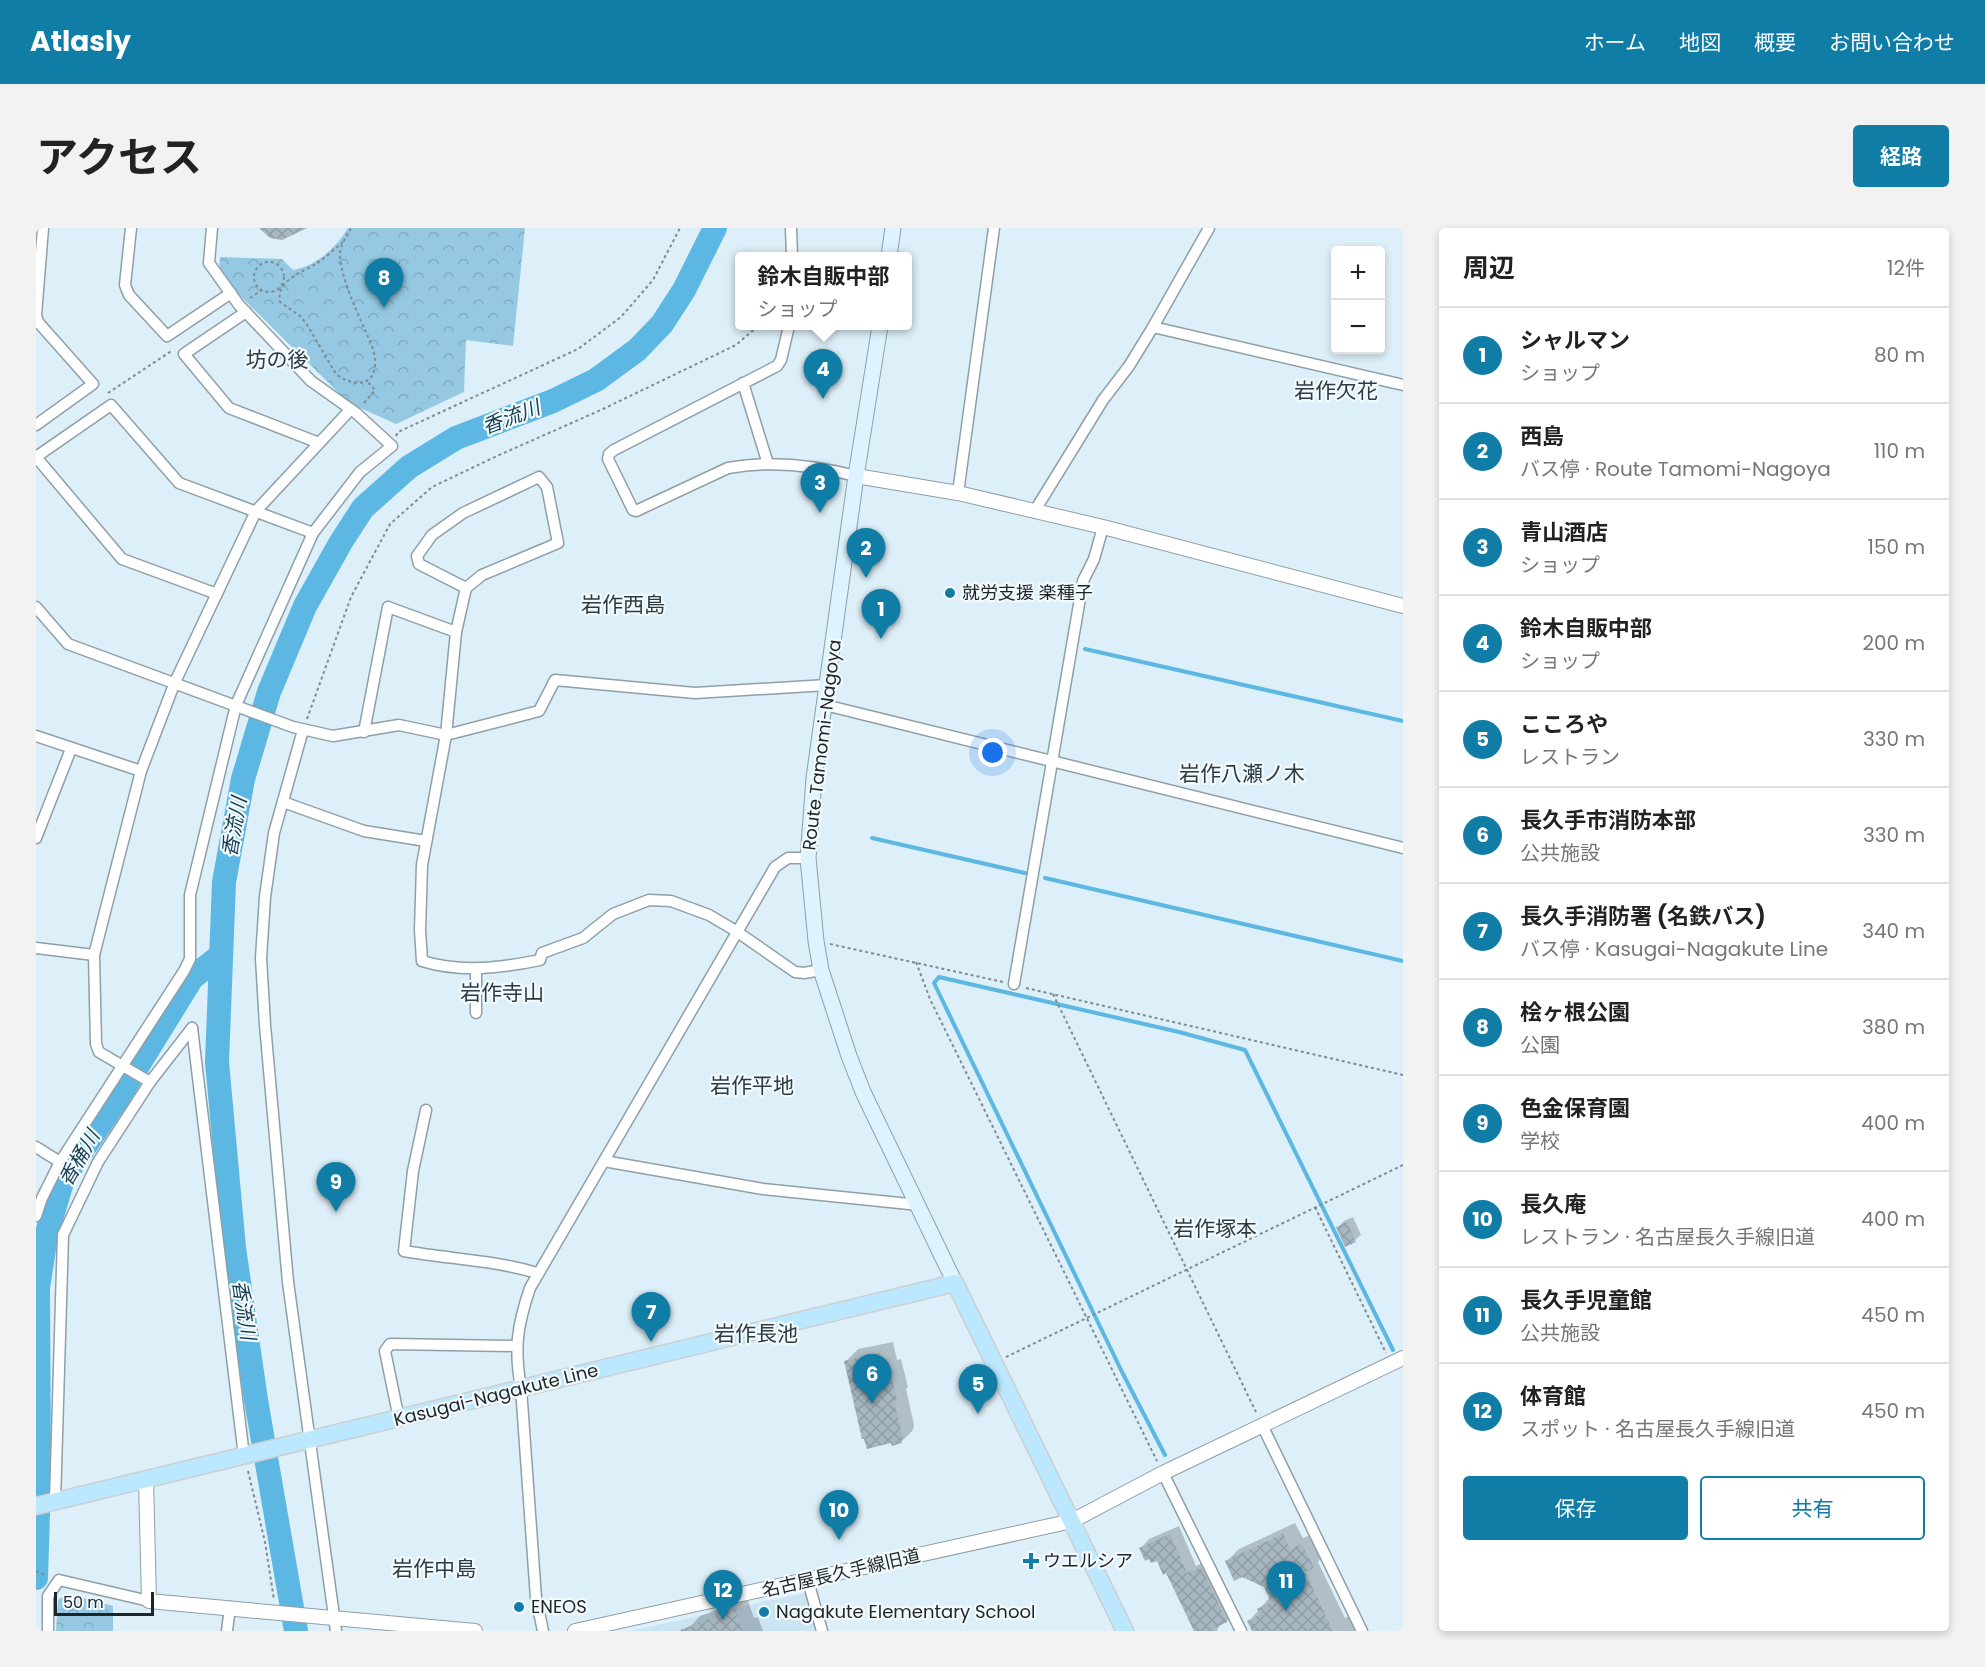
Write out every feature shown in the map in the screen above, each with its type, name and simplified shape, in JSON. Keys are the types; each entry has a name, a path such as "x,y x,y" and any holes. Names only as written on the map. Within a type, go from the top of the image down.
{"main road":[{"path":"890,252 893,228"},
{"name":"Route Tamomi-Nagoya","path":"879,330 856,476 814,778 808,858 821,970 849,1056 863,1092 955,1283"},
{"path":"955,1283 1125,1631"},
{"name":"Kasugai-Nagakute Line","path":"36,1506 955,1283"}],"street":[{"path":"36,425 93,384 38,322 36,315 43,228"},
{"path":"131,228 125,285 129,295 167,336 231,293"},
{"path":"36,1216 42,1198 60,1162 123,1067 190,959 190,896 241,707 313,532 360,472 392,447 353,411 311,381 243,309 209,263 212,228"},
{"path":"791,228 792,252"},
{"path":"958,494 994,228"},
{"path":"1034,512 1103,400 1129,366 1209,228"},
{"path":"243,309 184,354 229,408 319,443"},
{"path":"1153,327 1403,385"},
{"path":"788,330 781,360 777,366 609,454 608,459 633,510 636,511 728,468 768,464 822,467 856,476 958,494 1104,527 1403,606"},
{"path":"743,383 768,464"},
{"path":"217,594 122,560 36,457 111,405 179,483 313,532"},
{"path":"148,1081 99,1052 96,1044 94,955 141,771 175,682 256,511 319,443 353,411"},
{"path":"466,588 419,564 417,556 432,535 464,513 539,477 547,486 558,543 482,574 466,588 456,632 446,735 422,865 420,930 422,961 476,969 505,967 540,960 542,953 583,938 613,914 649,900 671,901 709,915 795,972 821,970"},
{"path":"1014,984 1083,581 1094,559 1104,527"},
{"path":"36,607 68,644 298,728 333,736 399,725 446,735 539,711 555,680 695,693 827,685"},
{"path":"364,732 388,607 456,632"},
{"path":"825,705 1052,759 1403,848"},
{"path":"298,728 283,802 274,833 261,958 288,1282 306,1441 333,1622"},
{"path":"36,736 141,771"},
{"path":"36,838 71,749"},
{"path":"283,802 364,831 426,842"},
{"path":"543,1631 537,1598 521,1389 516,1356 520,1318 530,1288 736,931 778,863 788,858 808,858"},
{"path":"36,948 94,955"},
{"path":"476,969 476,1014"},
{"path":"55,1502 63,1235 98,1162 148,1081 192,1028 248,1455"},
{"path":"426,1110 413,1171 404,1251 446,1259 489,1262 537,1273"},
{"path":"36,1147 60,1162"},
{"path":"604,1161 763,1189 919,1205"},
{"path":"399,1419 385,1351 390,1344 517,1346"},
{"name":"名古屋長久手線旧道","path":"575,1631 1072,1521 1163,1473 1397,1361"},
{"path":"1262,1425 1362,1631"},
{"path":"1163,1473 1240,1631"},
{"path":"146,1480 149,1601"},
{"path":"48,1631 48,1596 59,1580 149,1601 280,1612 333,1622 475,1631"},
{"path":"808,1581 822,1631"},
{"path":"227,1631 230,1607"}],"path":[{"path":"343,242 317,263 289,279 282,286 269,292 262,290 253,279 254,272 263,263 270,261 278,264 286,274 282,286 279,296 280,302 306,323 336,374 344,380 364,383 375,370 375,359 352,300 340,254 343,242 351,228"},
{"path":"392,447 398,432 578,349 621,317 653,280 680,228"},
{"path":"243,309 262,290"},
{"path":"105,395 177,347"},
{"path":"353,411 375,390 367,381"},
{"path":"816,941 1014,984 1403,1075"},
{"path":"916,962 930,999 1163,1473"},
{"path":"1053,994 1262,1425"},
{"path":"994,1363 1403,1165"},
{"path":"1315,1207 1397,1361"},
{"path":"248,1455 280,1612"},
{"path":"36,1571 45,1575"}],"shaded area":[{"name":"Nagakute Elementary School","path":"805,1593 817,1631 630,1631"}],"green space":[{"path":"348,228 525,228 513,346 466,340 464,392 396,424 349,403 219,275 220,257 282,259 293,270 310,265 325,255"},
{"path":"67,1594 113,1606 113,1631 56,1631 58,1600"}],"building":[{"path":"259,228 307,228 282,240 270,238"},
{"path":"1347,1222 1356,1242 1345,1247 1336,1227"},
{"path":"881,1353 885,1371 890,1370 897,1400 894,1401 903,1439 902,1443 892,1446 891,1443 867,1449 862,1439 844,1361"},
{"path":"1170,1534 1187,1573 1201,1567 1227,1622 1212,1631 1194,1631 1166,1573 1163,1575 1157,1561 1151,1563 1149,1559 1145,1561 1139,1548"},
{"path":"1283,1534 1290,1549 1302,1544 1314,1568 1305,1572 1333,1631 1252,1631 1247,1621 1260,1615 1257,1609 1271,1602 1264,1587 1242,1577 1234,1581 1225,1561"},
{"path":"735,1609 743,1631 680,1630"}],"waterway":[{"name":"香流川","path":"296,1631 256,1400 234,1248 217,1062 224,882 243,779 269,692 305,606 363,508 409,467 456,438 553,401 596,380 637,350 662,324 684,290 715,228"},
{"path":"1085,649 1403,721"},
{"path":"872,838 1025,873"},
{"path":"1045,878 1403,961"},
{"name":"香桶川","path":"36,1578 39,1481 38,1288 46,1236 63,1179 118,1098 192,978 220,956"},
{"path":"1165,1455 1122,1372 934,983 939,977 1179,1032 1245,1050 1393,1350"}],"place":[{"name":"桧ヶ根公園","path":"384,308"},
{"name":"鈴木自販中部","path":"823,399"},
{"name":"青山酒店","path":"820,513"},
{"name":"西島","path":"866,578"},
{"name":"就労支援 楽種子","path":"950,593"},
{"name":"シャルマン","path":"881,639"},
{"name":"色金保育園","path":"336,1212"},
{"name":"長久手消防署 (名鉄バス)","path":"651,1342"},
{"name":"長久手市消防本部","path":"872,1404"},
{"name":"こころや","path":"978,1414"},
{"name":"長久庵","path":"839,1540"},
{"name":"ウエルシア","path":"1031,1561"},
{"name":"ENEOS","path":"519,1607"},
{"name":"長久手児童館","path":"1286,1611"},
{"name":"Nagakute Elementary School","path":"764,1612"},
{"name":"体育館","path":"723,1620"}],"district":[{"name":"坊の後","path":"277,360"},
{"name":"岩作欠花","path":"1336,391"},
{"name":"岩作西島","path":"623,605"},
{"name":"岩作八瀬ノ木","path":"1242,774"},
{"name":"岩作寺山","path":"502,993"},
{"name":"岩作平地","path":"752,1086"},
{"name":"岩作塚本","path":"1215,1229"},
{"name":"岩作長池","path":"756,1334"},
{"name":"岩作中島","path":"434,1569"}]}
